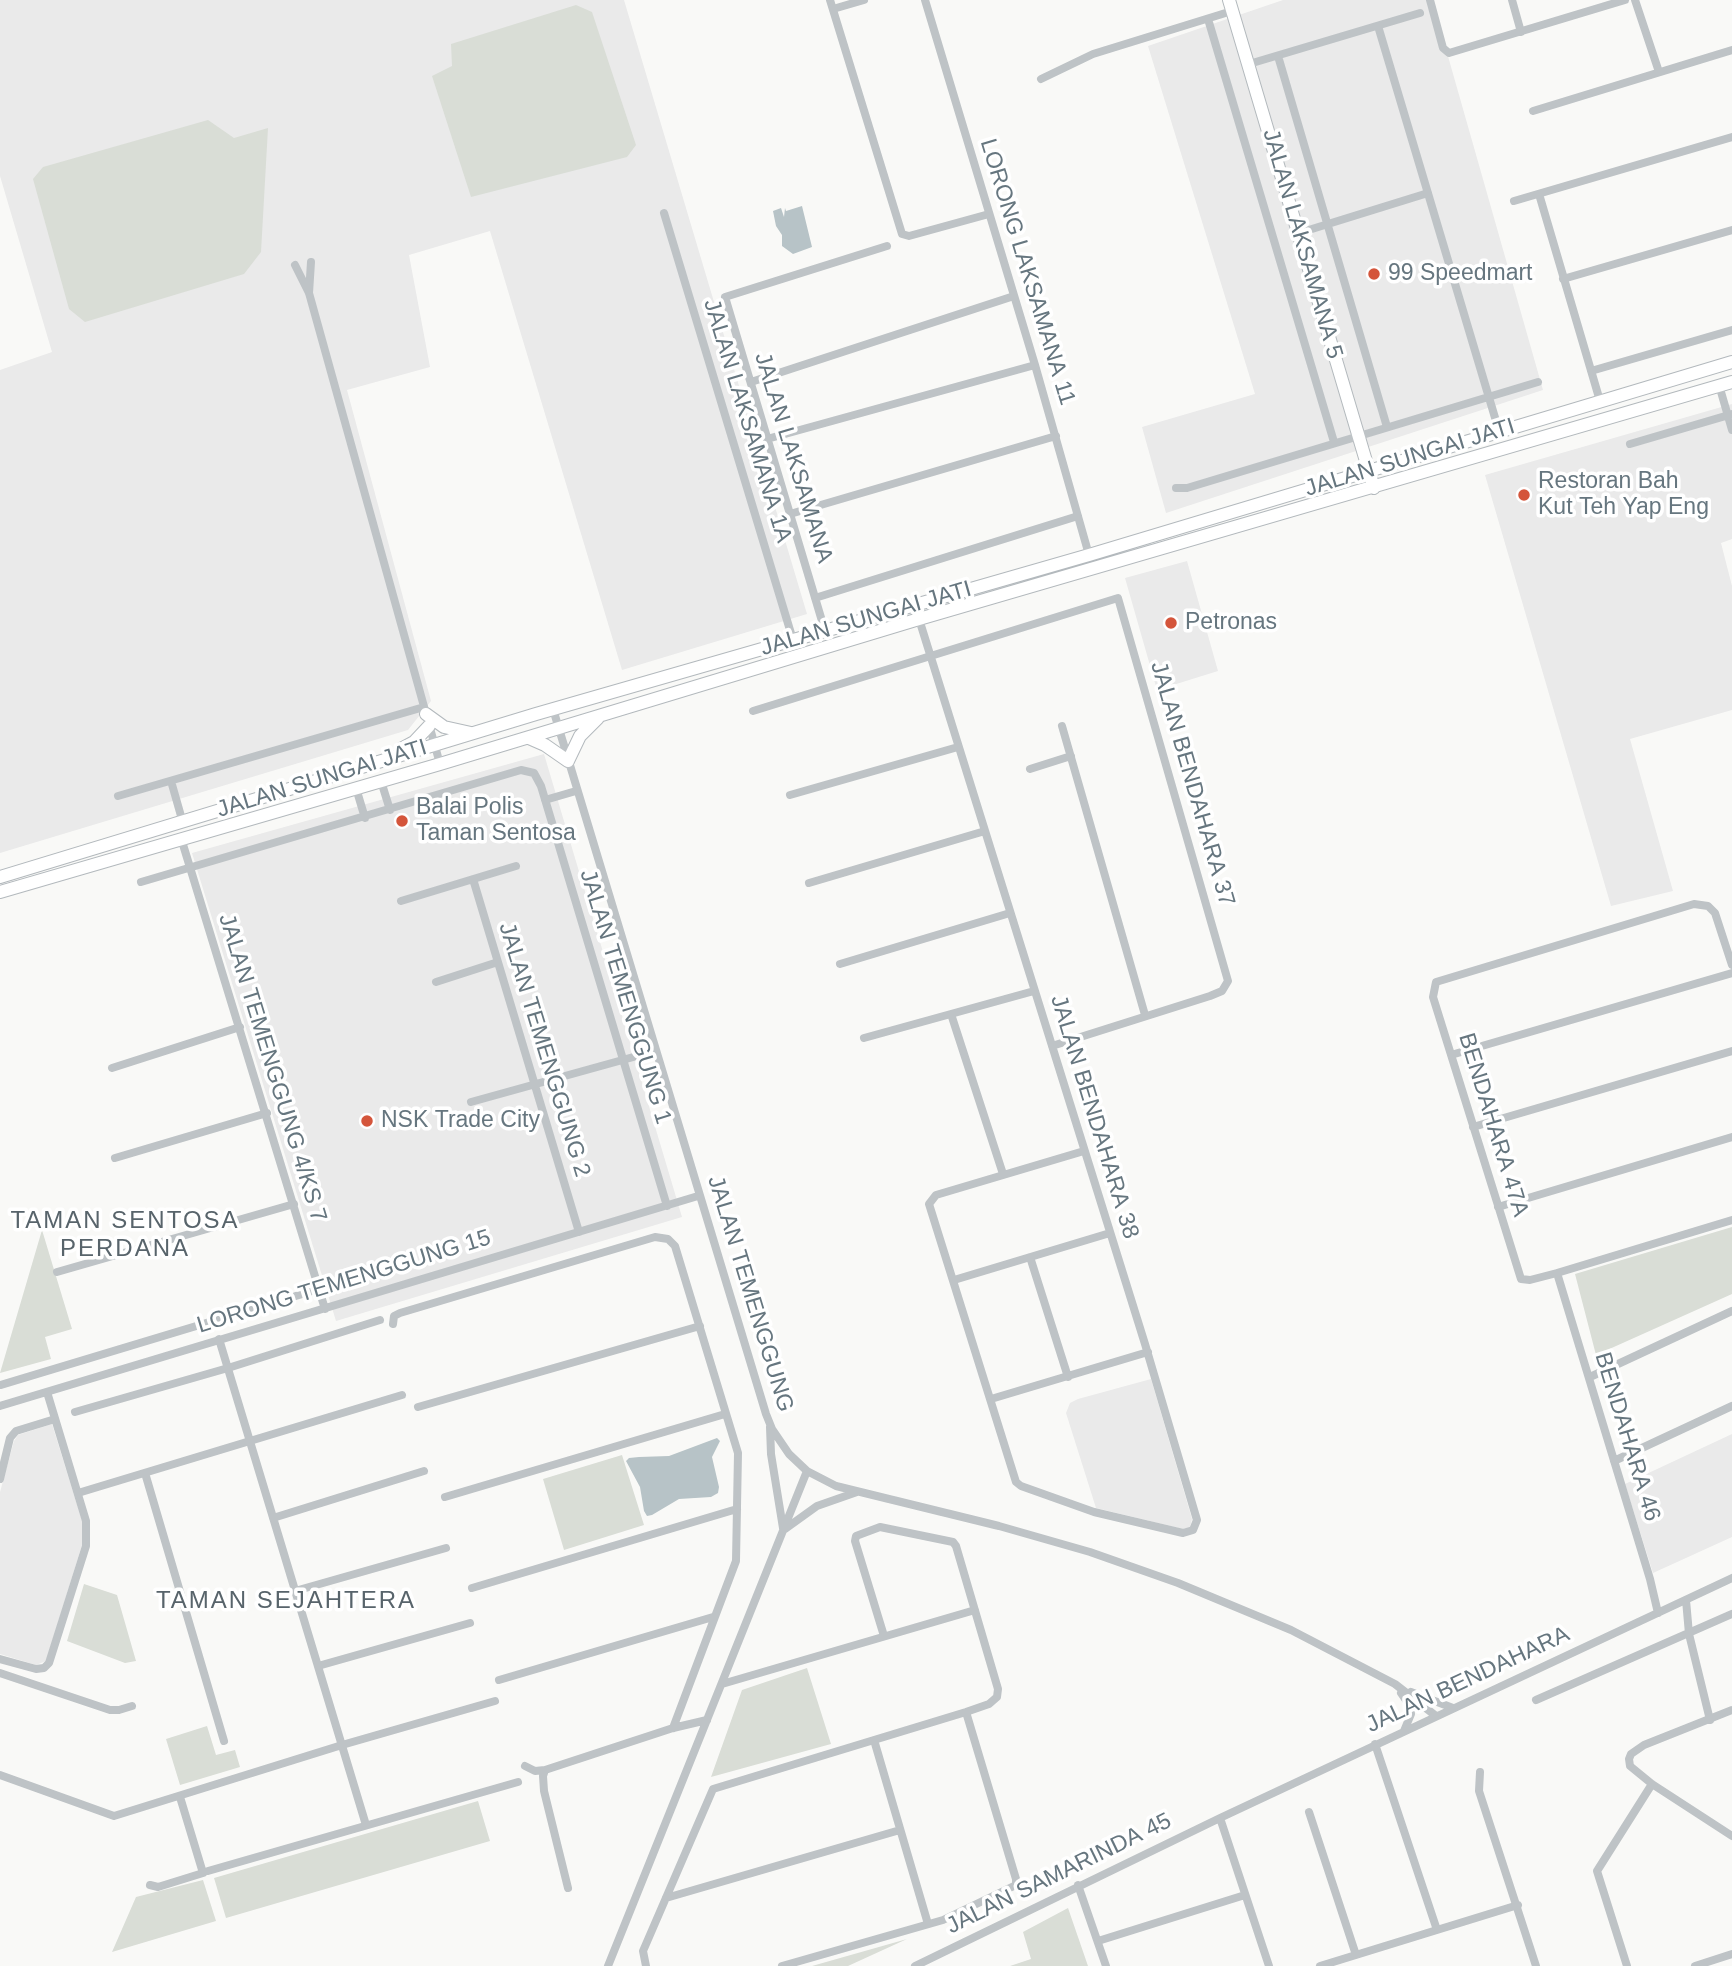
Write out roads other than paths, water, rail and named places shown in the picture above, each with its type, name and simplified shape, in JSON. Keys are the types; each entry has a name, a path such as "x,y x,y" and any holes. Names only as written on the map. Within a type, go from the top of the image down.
{"main road":[{"name":"JALAN LAKSAMANA 5","path":"1231,6 1374,488"},
{"name":"JALAN SUNGAI JATI","path":"0,877 434,744 1089,555 1732,362"},
{"name":"JALAN SUNGAI JATI","path":"0,892 1726,384"},
{"path":"1359,438 1379,458 1399,461"},
{"path":"1343,478 1357,462 1359,438"},
{"path":"376,763 414,742 426,716 444,727 471,733"},
{"path":"529,738 568,761 580,736 601,716"}],"street":[{"path":"864,0 832,4 902,234 909,236 989,214"},
{"name":"LORONG LAKSAMANA 11","path":"925,0 1089,555"},
{"path":"1430,0 1446,51 1449,53 1521,32 1595,4 1625,0"},
{"path":"1512,0 1521,32"},
{"path":"1635,0 1659,72"},
{"path":"1041,79 1093,54 1208,19 1231,6"},
{"path":"1249,64 1420,13"},
{"name":"JALAN LAKSAMANA 5","path":"1208,19 1335,442"},
{"path":"1378,26 1499,431"},
{"path":"1532,110 1732,50"},
{"path":"1278,56 1387,427"},
{"path":"1514,201 1732,137"},
{"path":"1299,233 1428,193"},
{"path":"1539,194 1600,401"},
{"name":"JALAN LAKSAMANA 1A","path":"664,213 793,640"},
{"path":"1563,279 1732,230"},
{"name":"JALAN LAKSAMANA","path":"824,631 725,296 887,246"},
{"path":"309,293 311,262"},
{"path":"295,265 309,293 440,764"},
{"path":"751,382 1014,296"},
{"path":"1591,371 1732,330"},
{"path":"767,439 1035,365"},
{"path":"1177,488 1187,488 1335,442 1359,438 1387,427 1538,383"},
{"path":"1726,384 1732,430"},
{"path":"1630,444 1730,415"},
{"path":"790,514 1056,436"},
{"path":"815,598 1078,516"},
{"name":"JALAN BENDAHARA 37","path":"930,656 1118,598 1228,981 1222,991 1145,1015"},
{"name":"JALAN BENDAHARA 38","path":"919,620 1148,1352 1197,1520 1193,1530 1183,1533 1094,1512 1021,1486 1016,1482 991,1399"},
{"path":"753,711 930,656"},
{"name":"JALAN TEMENGGUNG","path":"553,709 698,1196 769,1423 789,1454 807,1471 836,1486 999,1526 1112,1559 1178,1583 1291,1630 1395,1685 1436,1716"},
{"path":"118,796 426,716"},
{"path":"1052,1046 1145,1015 1062,726"},
{"path":"790,796 958,747"},
{"path":"1030,769 1071,756"},
{"name":"JALAN TEMENGGUNG 1","path":"141,882 521,770 534,772 550,799 667,1206"},
{"path":"171,781 183,823"},
{"path":"381,781 390,810"},
{"path":"356,788 365,818"},
{"path":"550,799 576,791"},
{"path":"809,883 985,831"},
{"name":"JALAN TEMENGGUNG 4/KS 7","path":"181,838 325,1309"},
{"path":"401,901 516,866"},
{"name":"JALAN TEMENGGUNG 2","path":"473,879 579,1232"},
{"name":"BENDAHARA 47A","path":"1557,1273 1530,1280 1521,1279 1433,997 1436,982 1695,904 1708,906 1715,913 1732,965"},
{"path":"840,964 1010,913"},
{"path":"436,982 498,962"},
{"path":"1451,1055 1732,973"},
{"path":"864,1038 1034,991"},
{"path":"951,1014 1003,1174"},
{"path":"112,1068 240,1027"},
{"path":"471,1102 655,1051"},
{"path":"1473,1127 1732,1051"},
{"path":"115,1158 267,1113"},
{"path":"1498,1207 1732,1137"},
{"path":"1084,1151 936,1195 929,1204 991,1399 1148,1352"},
{"name":"LORONG TEMENGGUNG 15","path":"0,1406 698,1196"},
{"path":"57,1272 294,1204"},
{"path":"1557,1273 1732,1220"},
{"path":"954,1280 1110,1233"},
{"path":"393,1324 394,1316 400,1313 655,1237 668,1239 675,1246 738,1453 736,1561 673,1728"},
{"path":"1030,1257 1068,1377"},
{"name":"BENDAHARA 46","path":"1557,1273 1658,1613"},
{"path":"1,1385 319,1289"},
{"path":"1590,1377 1732,1311"},
{"path":"75,1412 380,1320"},
{"path":"418,1407 700,1326"},
{"path":"219,1339 366,1825"},
{"path":"0,1659 36,1669 44,1668 49,1663 86,1546 86,1521 47,1392"},
{"path":"78,1493 402,1395"},
{"path":"1614,1461 1732,1406"},
{"path":"445,1497 725,1413"},
{"path":"0,1479 10,1438 16,1431 55,1419"},
{"path":"769,1423 783,1531"},
{"path":"273,1518 424,1471"},
{"path":"608,1966 807,1471"},
{"path":"145,1473 224,1741"},
{"path":"783,1531 817,1506 858,1492"},
{"path":"472,1588 737,1509"},
{"path":"646,1966 643,1951 713,1788 966,1712 989,1704 997,1697 998,1689 953,1542 880,1527 856,1536 855,1541 884,1636"},
{"path":"295,1591 446,1548"},
{"name":"JALAN BENDAHARA","path":"1220,1818 1732,1578"},
{"path":"1686,1600 1689,1634 1710,1720"},
{"path":"722,1684 975,1610"},
{"path":"1536,1700 1732,1614"},
{"path":"499,1680 713,1617"},
{"path":"318,1665 470,1623"},
{"path":"0,1673 110,1710 132,1706"},
{"path":"1395,1685 1426,1700 1452,1708"},
{"path":"1395,1685 1410,1706 1409,1722 1404,1731"},
{"path":"0,1776 114,1816 495,1701"},
{"path":"1732,1710 1637,1748 1631,1754 1630,1766 1652,1784 1732,1836"},
{"path":"782,1966 943,1920 1016,1885 966,1712"},
{"path":"525,1766 535,1771 545,1770 673,1728 708,1720"},
{"path":"874,1740 928,1924"},
{"path":"1375,1745 1437,1930"},
{"path":"545,1770 544,1791 568,1888"},
{"path":"1479,1772 1479,1791 1536,1966"},
{"path":"150,1885 158,1887 518,1782"},
{"path":"1627,1966 1597,1871 1652,1784"},
{"path":"180,1797 206,1872"},
{"path":"1309,1812 1356,1955"},
{"path":"1220,1818 1269,1966"},
{"name":"JALAN SAMARINDA 45","path":"915,1966 1220,1818"},
{"path":"666,1898 900,1830"},
{"path":"1078,1885 1106,1966"},
{"path":"1098,1941 1245,1895"},
{"path":"1320,1966 1518,1905"},
{"path":"1695,1966 1732,1954"}],"place":[{"name":"99 Speedmart","path":"1374,274"},
{"name":"Restoran Bah Kut Teh Yap Eng","path":"1524,495"},
{"name":"Petronas","path":"1171,623"},
{"name":"Balai Polis Taman Sentosa","path":"402,821"},
{"name":"NSK Trade City","path":"367,1121"}],"district":[{"name":"TAMAN SENTOSA PERDANA","path":"125,1235"},
{"name":"TAMAN SEJAHTERA","path":"286,1601"}]}
